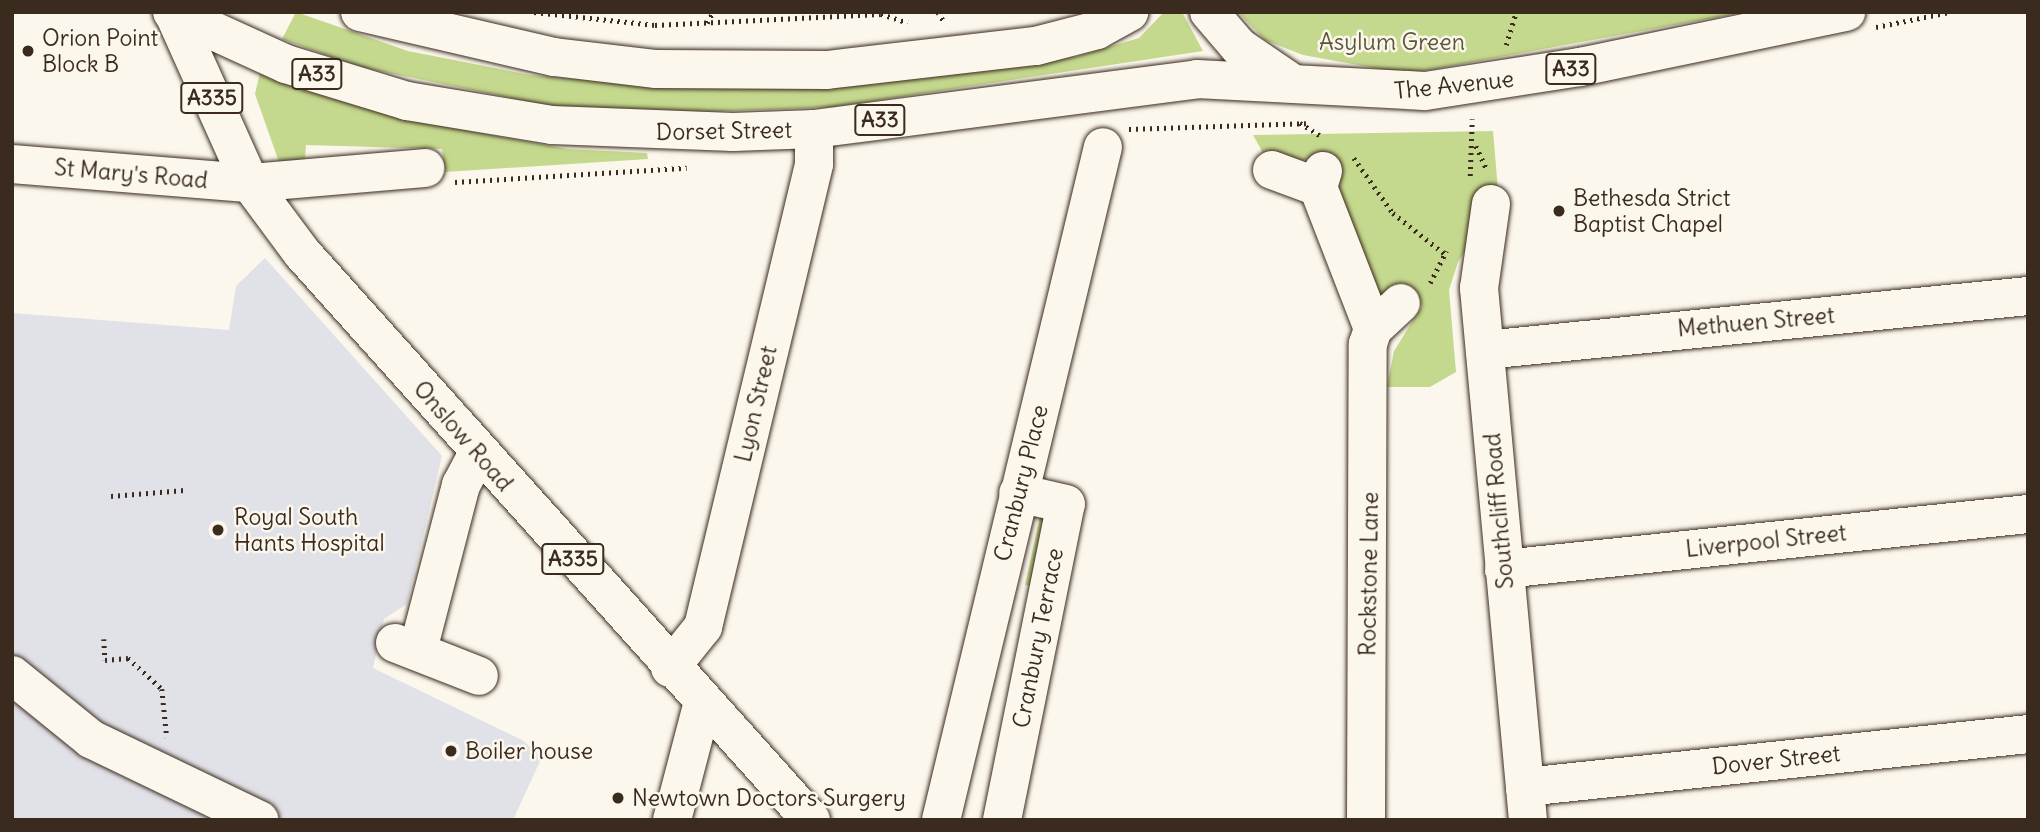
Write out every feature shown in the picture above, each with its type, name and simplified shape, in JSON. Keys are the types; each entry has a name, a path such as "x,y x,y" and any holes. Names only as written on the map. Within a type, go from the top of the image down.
{"street":[{"path":"360,12 554,57 656,69 788,70 1015,50 1097,30 1129,12"},
{"name":"The Avenue","path":"1209,12 1238,47 1292,83 1371,93 1453,88 1846,12"},
{"name":"Dorset Street","path":"173,13 349,85 468,112 640,132 814,128 1172,82 1292,83"},
{"name":"Onslow Road","path":"173,13 250,183 302,253 670,668 811,820"},
{"name":"Lyon Street","path":"670,668 703,627 814,164 814,128"},
{"name":"Cranbury Place","path":"941,820 1018,494 1112,138"},
{"path":"1272,170 1327,157"},
{"name":"Rockstone Lane","path":"1327,157 1373,329 1366,820"},
{"name":"St Mary's Road","path":"12,164 250,183 438,175"},
{"name":"Southcliff Road","path":"1491,204 1479,266 1526,803"},
{"name":"Methuen Street","path":"1485,350 2028,296"},
{"path":"1373,329 1401,303"},
{"path":"478,453 461,485 405,647 479,677"},
{"name":"Cranbury Terrace","path":"1002,820 1066,504 1018,494"},
{"name":"Liverpool Street","path":"1504,569 2028,514"},
{"path":"12,675 91,739 205,808 259,820"},
{"path":"672,820 703,702"},
{"name":"Dover Street","path":"1526,803 2028,734"}],"path":[{"path":"706,24 713,12"},
{"path":"1503,55 1516,12"},
{"path":"537,13 706,24 881,15 916,25"},
{"path":"937,28 960,26"},
{"path":"1460,115 1471,114"},
{"path":"1112,138 1312,122"},
{"path":"1327,157 1361,163 1393,213 1445,254"},
{"path":"438,175 698,167"},
{"path":"111,496 185,490"},
{"path":"104,639 105,660 128,658 162,689 168,742"}],"shaded area":[{"name":"Royal South Hants Hospital","path":"265,258 442,456 407,604 384,619 373,668 522,740 542,757 513,820 12,820 12,313 229,330 236,286"}],"green space":[{"path":"296,12 408,51 530,75 645,85 1075,57 1139,38 1164,12 1182,12 1203,51 833,107 647,114 550,106 360,67 282,39"},
{"name":"Asylum Green","path":"1238,12 1746,12 1407,74 1303,55 1265,40"},
{"path":"260,72 431,124 568,149 647,153 648,159 445,172 442,149 306,145 305,159 279,162 255,94"},
{"path":"1493,131 1499,202 1458,262 1449,290 1456,372 1430,387 1387,387 1394,351 1422,306 1403,284 1374,298 1314,157 1288,165 1267,160 1253,135"},
{"path":"1047,510 1037,587 1025,585 1041,512"}],"place":[{"name":"Orion Point Block B","path":"28,51"},
{"name":"Bethesda Strict Baptist Chapel","path":"1559,211"},
{"name":"Royal South Hants Hospital","path":"218,530"},
{"name":"Boiler house","path":"451,751"},
{"name":"Newtown Doctors Surgery","path":"618,798"}]}
